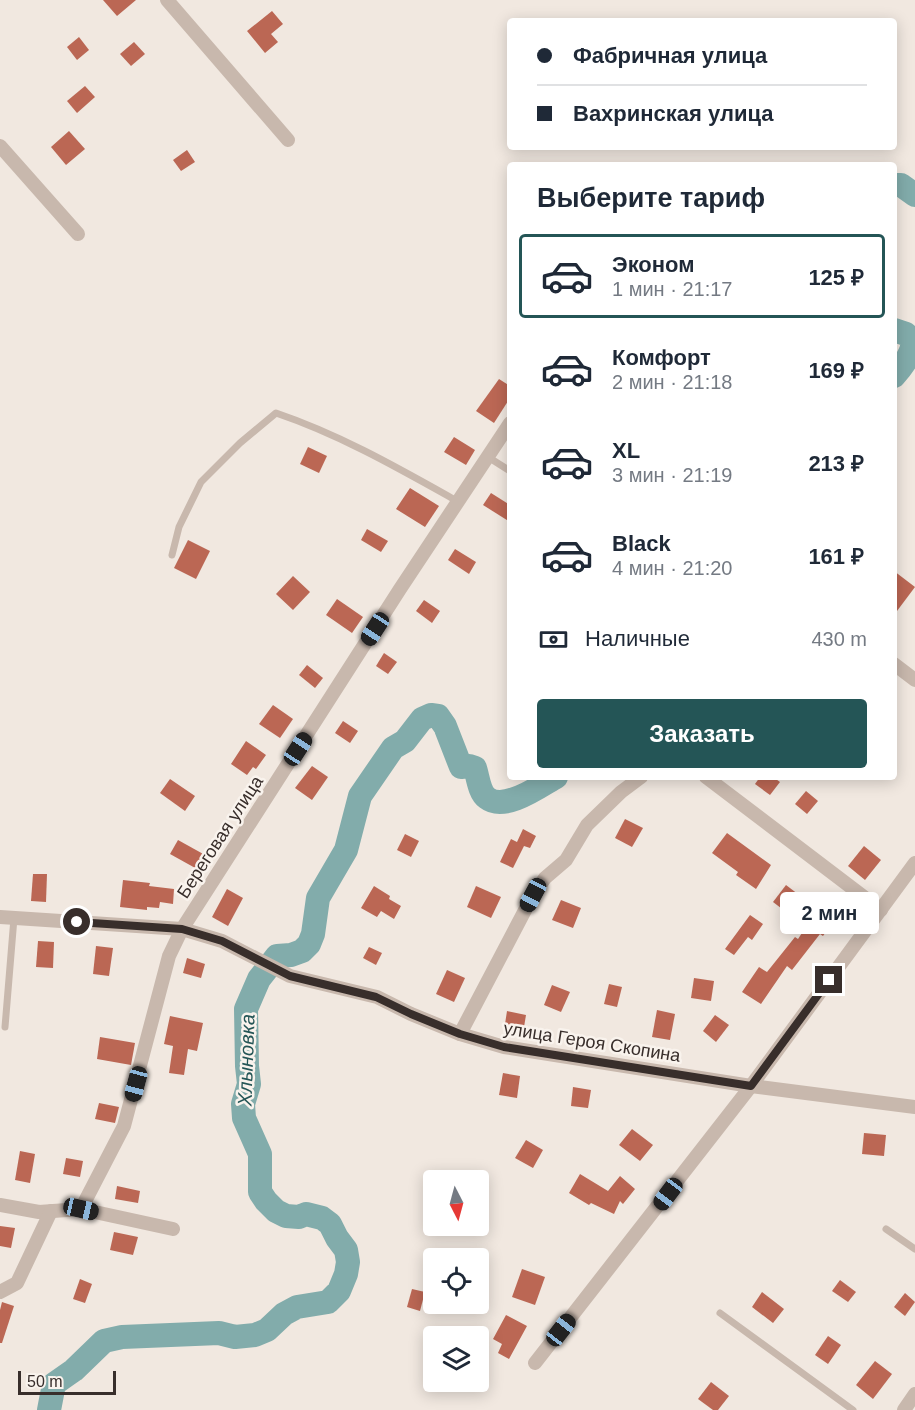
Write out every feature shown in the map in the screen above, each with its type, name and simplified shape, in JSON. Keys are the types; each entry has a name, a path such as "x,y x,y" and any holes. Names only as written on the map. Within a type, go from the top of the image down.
{"street":[{"path":"167,0 288,140"},
{"path":"0,146 78,234"},
{"name":"Береговая улица","path":"81,1209 124,1126 169,956 182,929 400,589 507,428"},
{"path":"897,666 915,680"},
{"path":"460,1034 539,887 566,860 587,825 637,780"},
{"path":"710,780 881,910"},
{"path":"535,1363 751,1086 915,863"},
{"name":"улица Героя Скопина","path":"7,918 182,929 222,941 290,976 376,997 460,1034 504,1047 751,1086 915,1107"},
{"path":"0,1205 39,1212 81,1209 172,1229"},
{"path":"0,1292 17,1283 51,1211"},
{"path":"904,1410 915,1394"}],"lane":[{"path":"172,555 179,527 201,482 240,443 276,413 311,425 392,464 459,502"},
{"path":"488,457 507,469"},
{"path":"5,1027 7,918"},
{"path":"886,1229 915,1249"},
{"path":"720,1313 853,1410"}],"building":[{"path":"103,0 136,0 117,16"},
{"path":"272,11 283,24 271,34 278,42 265,53 247,31"},
{"path":"79,37 89,50 77,60 67,47"},
{"path":"134,42 145,54 131,66 120,54"},
{"path":"85,86 95,97 77,113 67,101"},
{"path":"69,131 85,149 66,165 51,147"},
{"path":"187,150 195,162 181,171 173,160"},
{"path":"499,379 507,384 507,403 494,423 476,411"},
{"path":"454,437 475,450 466,465 444,452"},
{"path":"308,447 327,456 319,473 300,464"},
{"path":"410,488 439,506 425,527 396,509"},
{"path":"491,493 507,503 507,520 483,505"},
{"path":"367,529 388,541 381,552 361,540"},
{"path":"188,540 210,551 196,579 174,568"},
{"path":"455,549 476,562 469,574 448,560"},
{"path":"897,573 915,587 897,611"},
{"path":"293,576 310,592 293,610 276,594"},
{"path":"337,599 363,617 352,633 326,615"},
{"path":"424,600 440,611 432,623 416,611"},
{"path":"384,653 397,662 388,674 376,666"},
{"path":"307,665 323,678 315,688 299,675"},
{"path":"273,705 293,719 280,738 259,724"},
{"path":"343,721 358,731 350,743 335,733"},
{"path":"246,741 266,755 256,769 253,767 247,775 231,764"},
{"path":"312,766 328,777 312,800 295,788"},
{"path":"170,779 195,796 185,811 160,793"},
{"path":"758,780 780,782 770,795 755,784"},
{"path":"806,791 818,801 807,814 795,804"},
{"path":"625,819 643,828 632,847 615,838"},
{"path":"523,829 536,836 530,848 524,846 513,868 500,862 511,839 517,842"},
{"path":"727,833 771,865 756,889 736,875 738,872 712,853"},
{"path":"405,834 419,841 411,857 397,850"},
{"path":"178,840 205,855 197,869 170,854"},
{"path":"864,846 881,860 865,880 848,866"},
{"path":"33,874 47,874 46,902 31,901"},
{"path":"123,880 174,889 173,904 160,902 159,908 147,907 147,910 120,907"},
{"path":"786,885 803,898 790,915 773,902"},
{"path":"374,886 401,906 394,919 381,911 377,917 361,908"},
{"path":"476,886 501,897 491,918 467,907"},
{"path":"227,889 243,898 228,926 212,917"},
{"path":"561,900 581,908 573,928 552,920"},
{"path":"823,901 840,912 823,936 820,934 792,970 787,966 761,1004 742,992 759,967 767,972 795,937 798,939"},
{"path":"750,915 763,924 752,940 748,937 734,955 725,949"},
{"path":"38,941 54,942 53,968 36,967"},
{"path":"96,946 113,948 109,976 93,974"},
{"path":"369,947 382,953 376,965 363,958"},
{"path":"187,958 205,964 201,978 183,973"},
{"path":"447,970 465,978 454,1002 436,994"},
{"path":"694,978 714,981 711,1001 691,998"},
{"path":"609,984 622,987 617,1007 604,1004"},
{"path":"552,985 570,992 561,1012 544,1005"},
{"path":"657,1010 675,1014 670,1040 652,1037"},
{"path":"507,1011 526,1015 524,1027 505,1024"},
{"path":"715,1015 729,1025 716,1042 703,1031"},
{"path":"170,1016 203,1023 197,1051 188,1049 184,1075 169,1073 173,1046 164,1044"},
{"path":"100,1037 135,1043 131,1065 97,1059"},
{"path":"503,1073 520,1076 517,1098 499,1095"},
{"path":"573,1087 591,1090 588,1108 571,1106"},
{"path":"99,1103 119,1107 115,1123 95,1119"},
{"path":"632,1129 653,1145 640,1161 619,1145"},
{"path":"864,1133 886,1135 884,1156 862,1154"},
{"path":"526,1140 543,1150 533,1168 515,1158"},
{"path":"20,1151 35,1154 30,1183 15,1180"},
{"path":"66,1158 83,1161 80,1177 63,1174"},
{"path":"580,1174 608,1191 620,1176 635,1189 623,1204 620,1201 614,1214 591,1203 589,1205 569,1193"},
{"path":"117,1186 140,1191 138,1203 115,1199"},
{"path":"0,1226 15,1228 11,1248 0,1246"},
{"path":"114,1232 138,1237 133,1255 110,1250"},
{"path":"522,1269 545,1277 535,1305 512,1297"},
{"path":"80,1279 92,1284 85,1303 73,1299"},
{"path":"840,1280 856,1292 848,1302 832,1291"},
{"path":"412,1289 423,1292 420,1311 407,1307"},
{"path":"762,1292 784,1309 773,1323 752,1307"},
{"path":"905,1293 915,1302 905,1316 894,1307"},
{"path":"2,1302 14,1306 2,1343 0,1343 0,1310"},
{"path":"506,1315 527,1326 509,1359 498,1353 502,1344 493,1339"},
{"path":"828,1336 841,1345 828,1364 815,1355"},
{"path":"875,1361 892,1374 873,1399 856,1385"},
{"path":"711,1382 729,1396 718,1410 713,1410 698,1399"}],"waterway":[{"name":"Хлыновка","path":"897,185 901,185 915,195"},
{"name":"Хлыновка","path":"897,331 913,340 909,355 897,372"},
{"name":"Хлыновка","path":"49,1410 54,1384 74,1370 104,1341 122,1337 219,1333 235,1337 255,1335 267,1330 284,1314 297,1307 328,1302 339,1291 348,1262 346,1250 330,1224 322,1218 306,1214 299,1217 286,1216 276,1211 260,1192 260,1154 244,1118 243,1104 249,1084 246,1009 259,979 277,956 302,951 309,944 313,934 318,898 346,850 360,796 393,748 405,741 422,719 431,715 438,716 445,726 461,767 475,768 482,792 487,798 503,802 513,800 551,780"}],"route":[{"path":"77,922 182,929 222,941 290,976 376,997 460,1034 504,1047 751,1086 829,980"}]}
